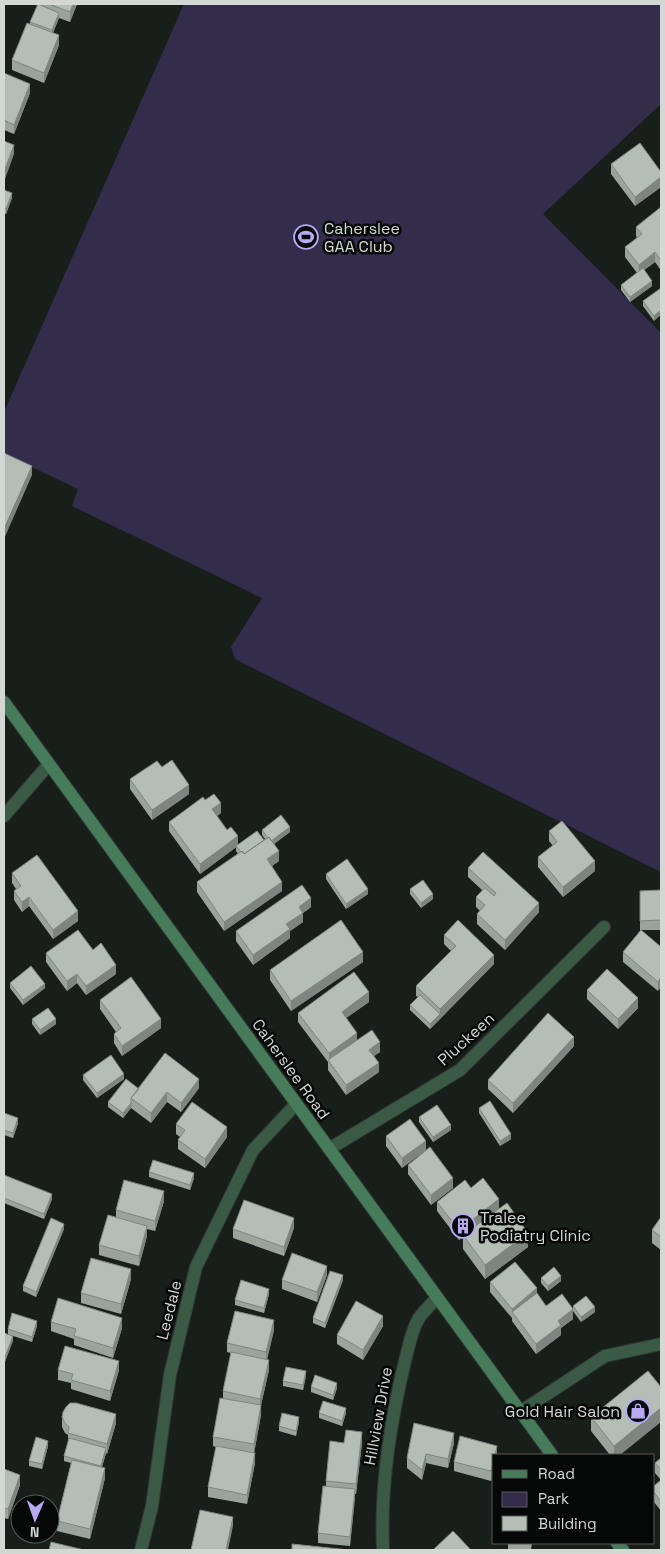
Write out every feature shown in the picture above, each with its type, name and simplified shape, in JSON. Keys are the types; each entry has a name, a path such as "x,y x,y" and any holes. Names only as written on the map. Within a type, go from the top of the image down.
{"main road":[{"name":"Caherslee Road","path":"4,702 551,1454"}],"street":[{"path":"4,816 49,764"},
{"name":"Pluckeen","path":"329,1149 460,1070 604,927"},
{"name":"Leedale","path":"141,1550 152,1506 170,1375 196,1267 253,1150 296,1104"},
{"name":"Hillview Drive","path":"383,1550 384,1478 397,1392 411,1336 419,1318 437,1298"},
{"path":"520,1412 605,1356 661,1344"}],"green space":[{"path":"184,4 661,4 661,104 543,214 661,333 661,872 235,659 231,647 262,598 72,506 78,489 4,454 4,412"}],"building":[{"path":"38,4 59,13 52,30 30,22"},
{"path":"49,4 73,4 70,12"},
{"path":"27,23 59,35 44,73 12,60"},
{"path":"4,73 30,84 14,125 4,120"},
{"path":"4,141 14,145 4,172"},
{"path":"640,143 661,172 661,177 635,197 611,164"},
{"path":"4,190 12,193 6,209 4,208"},
{"path":"661,207 661,258 655,252 639,265 625,247 642,234 636,227"},
{"path":"643,268 652,281 630,297 621,285"},
{"path":"661,288 661,310 654,316 643,301"},
{"path":"4,453 32,466 4,529"},
{"path":"172,760 189,785 152,810 130,779 157,761 162,767"},
{"path":"214,794 221,803 212,809 227,830 231,827 238,836 200,864 169,822 203,797 205,800"},
{"path":"281,815 290,827 271,841 262,830"},
{"path":"562,821 595,861 563,887 538,857 557,842 549,831"},
{"path":"257,831 264,840 244,854 236,846"},
{"path":"269,837 279,851 267,859 282,882 224,922 197,882 242,851 244,854"},
{"path":"483,852 539,903 505,940 477,914 485,905 476,897 485,888 494,896 496,893 468,868"},
{"path":"37,855 78,911 53,930 29,897 22,902 14,891 21,886 12,873"},
{"path":"347,859 368,889 346,904 326,874"},
{"path":"423,880 433,894 421,903 410,889"},
{"path":"302,885 311,898 299,907 303,913 286,924 290,929 253,955 236,931"},
{"path":"661,890 661,920 640,921 640,891"},
{"path":"341,920 363,952 291,1001 270,970"},
{"path":"458,920 494,955 440,1009 416,986 456,946 444,935"},
{"path":"78,930 93,950 101,943 116,965 86,986 77,974 67,981 46,953"},
{"path":"641,930 661,947 661,977 658,982 623,952"},
{"path":"31,966 45,984 23,1000 10,983"},
{"path":"607,969 638,998 618,1019 587,990"},
{"path":"354,972 369,992 342,1012 357,1033 329,1053 298,1013"},
{"path":"131,977 161,1019 122,1046 114,1034 121,1028 100,1000"},
{"path":"420,995 440,1014 430,1024 410,1005"},
{"path":"48,1008 56,1019 40,1030 32,1019"},
{"path":"548,1013 574,1037 513,1103 488,1080"},
{"path":"372,1030 380,1042 369,1050 379,1063 346,1085 328,1060"},
{"path":"165,1053 199,1079 181,1103 167,1092 151,1113 131,1098"},
{"path":"111,1055 124,1074 97,1093 83,1075"},
{"path":"126,1079 139,1089 131,1098 131,1103 123,1113 108,1102"},
{"path":"490,1101 511,1134 500,1141 479,1108"},
{"path":"192,1102 227,1127 205,1159 178,1140 185,1130 176,1124"},
{"path":"437,1105 451,1125 433,1137 419,1117"},
{"path":"4,1113 18,1118 13,1133 4,1130"},
{"path":"410,1119 426,1141 402,1158 386,1136"},
{"path":"430,1147 453,1178 431,1195 408,1165"},
{"path":"153,1160 194,1173 190,1185 149,1172"},
{"path":"4,1175 52,1194 44,1214 4,1198"},
{"name":"Tralee Podiatry Clinic","path":"483,1178 499,1199 459,1230 437,1202 465,1180 471,1188"},
{"path":"124,1180 164,1191 155,1221 116,1210"},
{"path":"244,1200 294,1218 284,1247 233,1229"},
{"path":"507,1203 528,1233 485,1265 463,1235"},
{"path":"108,1215 147,1226 139,1256 99,1245"},
{"path":"661,1217 661,1237 652,1230"},
{"path":"51,1218 64,1224 36,1292 23,1286"},
{"path":"292,1253 327,1266 317,1292 282,1280"},
{"path":"91,1258 131,1269 121,1304 81,1293"},
{"path":"515,1262 537,1288 512,1309 490,1282"},
{"path":"554,1267 561,1276 548,1286 541,1278"},
{"path":"330,1271 343,1275 325,1323 313,1318"},
{"path":"241,1280 269,1289 264,1308 235,1300"},
{"path":"537,1293 546,1306 562,1294 573,1309 558,1321 561,1325 536,1344 512,1312"},
{"path":"586,1296 595,1307 581,1317 573,1306"},
{"path":"58,1298 122,1318 113,1348 74,1336 76,1329 51,1322"},
{"path":"356,1301 383,1316 363,1350 337,1335"},
{"path":"235,1311 274,1320 266,1352 227,1343"},
{"path":"12,1313 37,1321 32,1337 8,1329"},
{"path":"4,1333 13,1336 4,1360"},
{"path":"65,1346 119,1361 110,1391 71,1380 73,1374 58,1370"},
{"path":"231,1352 269,1360 260,1399 223,1391"},
{"path":"286,1367 306,1371 303,1385 283,1381"},
{"name":"Gold Hair Salon","path":"648,1371 661,1387 661,1408 614,1446 591,1417"},
{"path":"315,1375 337,1383 333,1395 311,1387"},
{"path":"220,1398 261,1405 254,1444 213,1437"},
{"path":"323,1401 346,1408 342,1421 319,1413"},
{"path":"70,1403 116,1414 107,1444 68,1433 69,1427 62,1417 63,1412"},
{"path":"282,1413 299,1417 296,1431 279,1426"},
{"path":"414,1423 454,1433 448,1459 426,1454 422,1470 407,1458"},
{"path":"346,1430 362,1432 356,1484 326,1481 330,1441 344,1443"},
{"path":"460,1436 497,1446 495,1454 492,1454 491,1471 454,1462"},
{"path":"36,1437 48,1441 42,1464 29,1461"},
{"path":"69,1438 106,1448 101,1466 64,1456"},
{"path":"216,1446 255,1453 247,1495 208,1487"},
{"path":"661,1458 661,1470 655,1463"},
{"path":"72,1460 105,1468 90,1529 60,1522 60,1509"},
{"path":"4,1469 20,1475 13,1494 10,1494 8,1509 4,1508"},
{"path":"661,1480 661,1502 655,1493 655,1485"},
{"path":"323,1486 355,1489 350,1537 318,1533"},
{"path":"200,1510 233,1517 226,1550 191,1550"},
{"path":"453,1531 471,1550 433,1550"},
{"path":"50,1544 59,1544 84,1550 49,1550"},
{"path":"292,1544 349,1550 292,1550"}],"place":[{"name":"Caherslee GAA Club","path":"306,237"},
{"name":"Tralee Podiatry Clinic","path":"463,1226"},
{"name":"Gold Hair Salon","path":"638,1411"}]}
